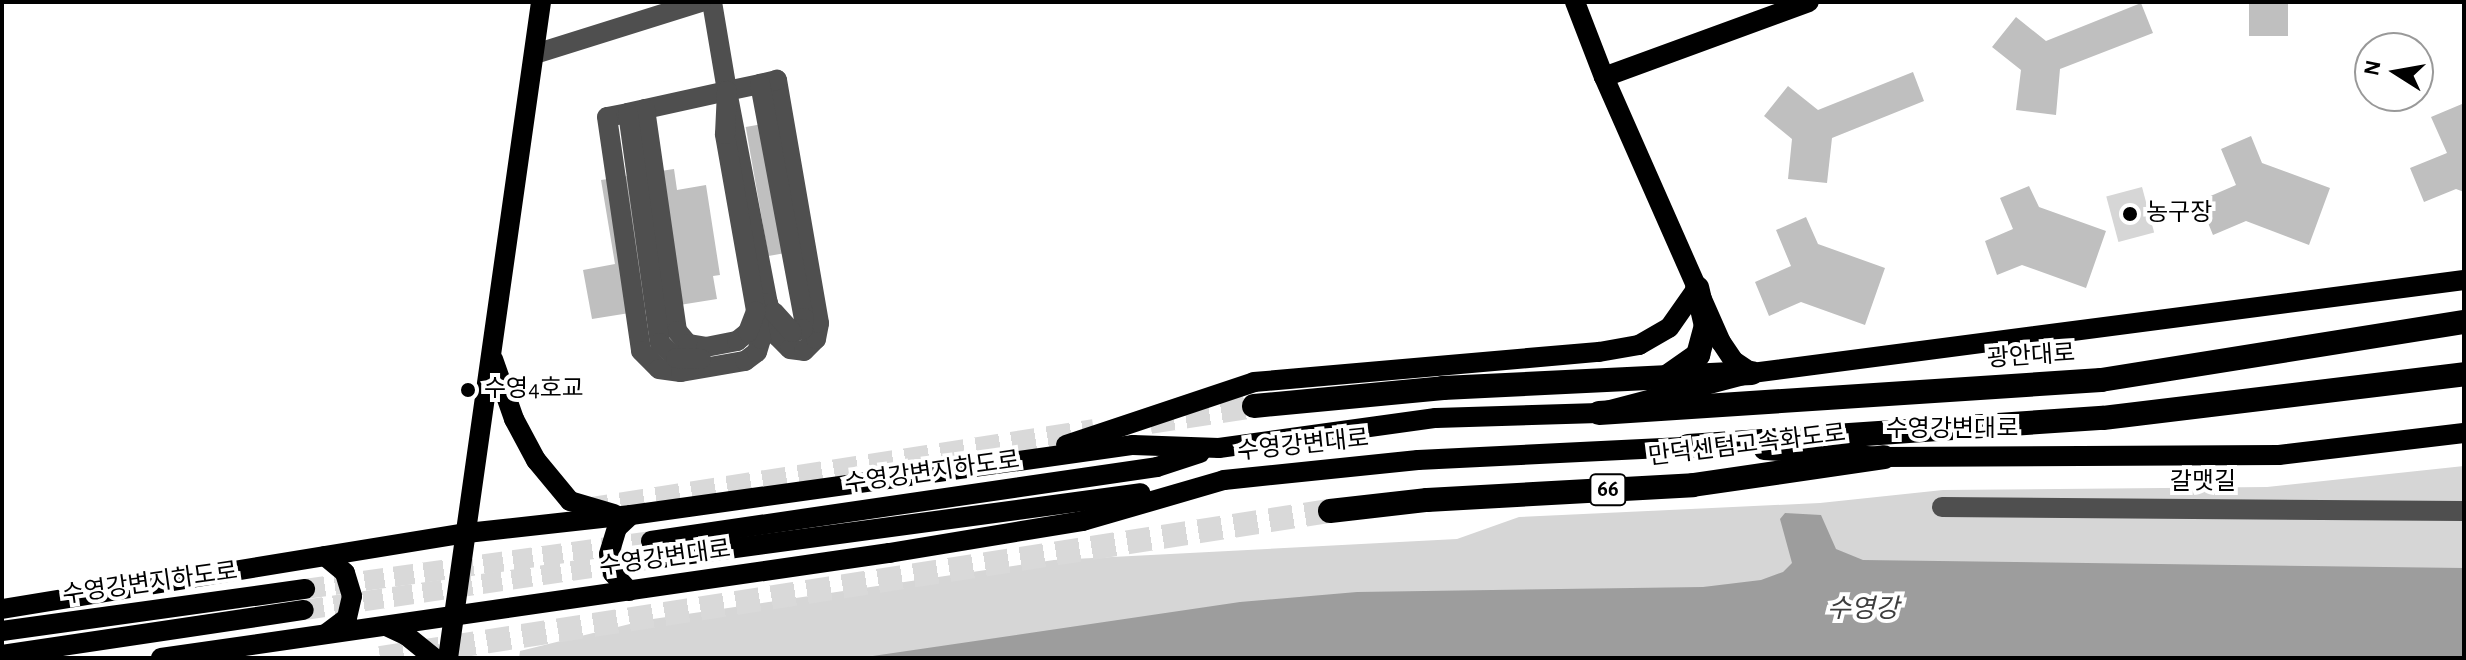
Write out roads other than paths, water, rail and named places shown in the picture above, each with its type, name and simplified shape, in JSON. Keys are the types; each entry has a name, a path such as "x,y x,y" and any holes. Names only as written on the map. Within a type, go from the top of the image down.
{"highway":[{"path":"1667,377 1698,355 1706,326 1697,288"},
{"name":"광안대로","path":"1599,413 2101,380 2464,322"},
{"path":"1254,406 1443,388 1752,373"},
{"path":"1688,446 2103,418 2464,374"},
{"name":"만덕센텀고속화도로","path":"1330,511 1427,500 1693,485 1884,457"}],"main road":[{"path":"1575,2 1604,77 1727,352 1752,373"},
{"path":"1604,77 1809,2"},
{"path":"448,658 535,54 538,6"},
{"name":"수영강변대로","path":"2,609 467,533 626,516 1133,445 1219,448 1436,418 1599,413 1752,373 2464,280"},
{"path":"1020,461 1254,382 1599,352 1639,345 1669,328 1697,288"},
{"path":"492,356 514,419 536,460 570,501 626,516 617,528 609,554 613,573 629,591"},
{"name":"수영강변대로","path":"161,658 455,617 1083,521 1224,480 1418,460 1688,446 1884,457 2279,455 2464,433"},
{"name":"수영강변지하도로","path":"1219,448 1157,467 652,550 1224,480"},
{"path":"323,635 347,618 352,596 345,573 325,556"},
{"name":"수영강변지하도로","path":"2,631 305,589"},
{"name":"수영강변지하도로","path":"2,655 304,610"},
{"path":"386,626 407,636 434,658"}],"street":[{"path":"535,54 701,2"},
{"path":"712,2 727,91 725,134 762,306 761,339 757,352 745,361 681,372 659,369 641,351 607,117 636,111 727,91 760,84 777,80 819,323 816,339 804,351 790,349 777,336 762,306"},
{"path":"636,111 677,331 688,344 706,347 737,341 748,332 762,306"},
{"name":"갈맷길","path":"1942,507 2464,511"}],"water":[{"name":"수영강","path":"1785,513 1821,515 1836,549 1863,560 2464,568 2464,658 859,658 1240,602 1357,592 1703,587 1761,580 1783,572 1792,563 1780,519"}],"tunnel":[{"path":"1150,422 1254,406"},
{"path":"585,510 1094,431"},
{"path":"380,658 1330,511"},
{"path":"305,589 651,541"},
{"path":"304,610 654,559"}],"place":[{"name":"농구장","path":"2130,214"},
{"name":"수영4호교","path":"468,390"}]}
